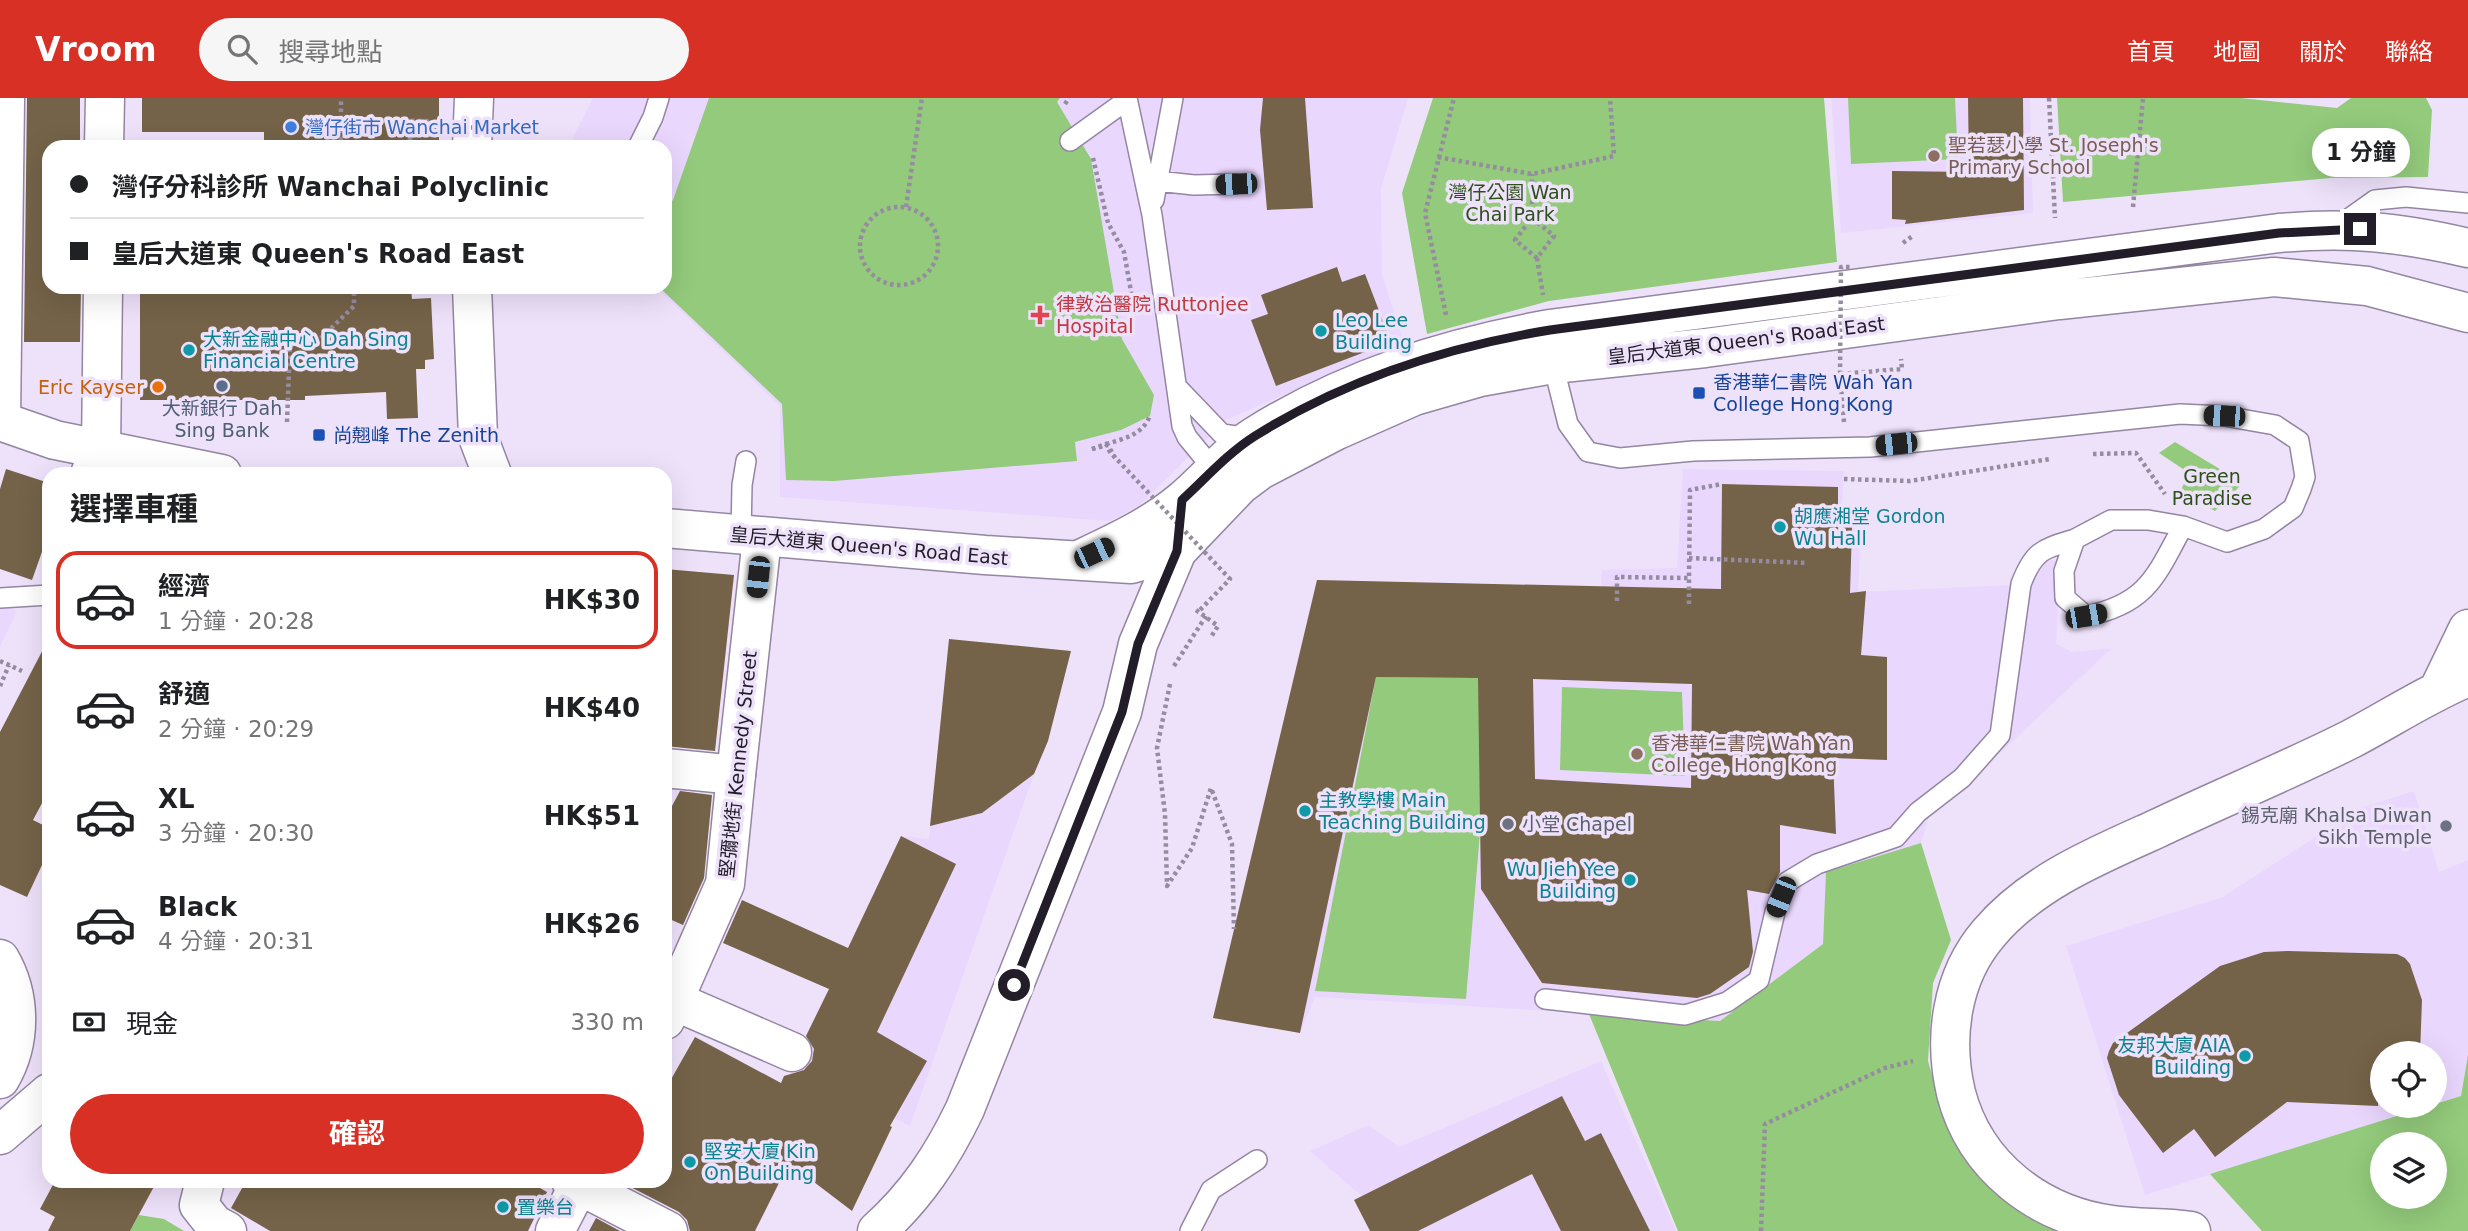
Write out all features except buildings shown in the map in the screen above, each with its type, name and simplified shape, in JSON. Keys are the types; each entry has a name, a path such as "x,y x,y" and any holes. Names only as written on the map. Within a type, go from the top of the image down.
{"main road":[{"path":"5,98 0,421 95,462 148,467"},
{"path":"104,140 105,98"},
{"path":"472,140 474,98"},
{"name":"皇后大道東 Queen's Road East","path":"672,529 1073,562 1131,564 1177,551 1240,485 1256,454 1323,398 1404,366 1476,342 2057,261 2336,228 2385,231 2468,248"},
{"name":"皇后大道東 Queen's Road East","path":"1073,562 1136,533 1182,500 1214,470 1256,454 1337,430 1414,396 1480,377 1553,364 1704,348 2059,300 2274,277 2367,286 2468,313"},
{"path":"95,462 103,294"},
{"path":"472,294 478,436 489,467"},
{"path":"877,1231 922,1185 946,1148 965,1109 1122,712 1138,644 1177,551 1182,500"},
{"name":"堅彌地街 Kennedy Street","path":"672,997 725,884 736,775 751,536"},
{"path":"2191,1231 2121,1226 2083,1219 2043,1204 2025,1193 1994,1164 1968,1125 1953,1080 1950,1033 1952,1009 1967,967 1977,949 2000,921 2069,871 2351,738 2454,683 2468,629"},
{"path":"672,769 736,775"},
{"path":"0,958 12,987 16,1007 13,1049 0,1079"},
{"path":"672,1007 792,1052"},
{"path":"0,1135 42,1099"},
{"path":"555,1231 574,1188"},
{"path":"588,1188 668,1231"},
{"path":"202,1193 214,1224 227,1231"}],"lane":[{"path":"642,140 659,98"},
{"path":"1152,215 1173,98"},
{"path":"1070,141 1127,99 1152,215 1187,438 1214,470"},
{"path":"1157,181 1194,185 1236,184"},
{"path":"2336,228 2375,200 2406,197 2468,203"},
{"path":"1545,999 1685,1015 1727,1002 1759,980 1775,912 1787,882 1817,864 1896,837 1919,812 1962,778 2000,735 2021,584 2030,562 2042,549 2075,539 2112,520 2148,520 2183,526 2227,542 2264,530 2293,508 2305,477 2300,442 2275,425 2224,416 2180,414 1847,448 1693,451 1620,458 1588,452 1569,424 1553,364"},
{"path":"1177,386 1222,434 1256,454"},
{"path":"746,461 742,485 751,536"},
{"path":"2075,539 2064,571 2065,598 2086,616 2115,610 2152,583 2183,526"},
{"path":"0,598 42,595"},
{"path":"1190,1231 1211,1191 1257,1160"}],"path":[{"path":"341,98 341,140"},
{"path":"906,207 922,98"},
{"path":"1065,104 1069,98"},
{"path":"1454,98 1425,213 1447,320 1456,318"},
{"path":"1438,157 1532,174 1614,156 1610,98"},
{"path":"2049,98 2054,218"},
{"path":"2133,207 2143,98"},
{"path":"341,120 427,121 427,140"},
{"path":"410,121 410,140"},
{"path":"415,128 524,127"},
{"path":"1090,147 1108,223 1124,251 1133,300"},
{"path":"1532,174 1532,218 1515,240 1536,257 1544,296"},
{"path":"906,207 918,211 935,229 938,253 934,264 918,281 893,285 871,274 860,252 860,240 863,228 882,210 906,207"},
{"path":"1532,218 1554,236 1536,257"},
{"path":"1847,448 1840,374 1841,267 1852,267"},
{"path":"286,422 290,343 316,343 354,306 354,294"},
{"path":"1840,374 1902,369"},
{"path":"1115,457 1108,445 1092,449 1136,433 1149,419 1151,409"},
{"path":"1106,444 1110,452 1230,579 1199,611 1219,626 1211,637 1218,626 1196,610"},
{"path":"2084,454 2136,453 2155,476 2183,526"},
{"path":"1839,479 1910,481 2059,457"},
{"path":"1689,604 1690,490 1722,484"},
{"path":"1689,558 1808,563"},
{"path":"1617,601 1618,577 1689,578"},
{"path":"1206,616 1175,664 1157,748 1165,814 1167,886 1192,848 1211,788 1232,844 1234,929"},
{"path":"0,661 22,671"},
{"path":"0,686 9,665"},
{"path":"1761,1231 1765,1124 1885,1068 1926,1059"}],"shaded area":[{"name":"律敦治醫院 Ruttonjee Hospital","path":"593,98 1408,98 1381,189 1382,274 1404,343 1226,420 1140,505 1110,521 780,497 780,406 663,294 672,294 672,140 572,140"},
{"name":"聖若瑟小學 St. Joseph's Primary School","path":"1831,98 2030,98 2033,213 1841,233"},
{"name":"香港華仁書院 Wah Yan College, Hong Kong","path":"1683,469 1844,471 1841,525 1861,526 1858,592 2032,584 2042,559 2061,561 2056,644 2073,652 2112,648 1968,783 1932,806 1921,843 1826,872 1823,944 1720,1021 1315,997 1300,1033 1213,1018 1317,580 1601,587 1602,570 1677,568"},
{"path":"0,604 17,611 0,647"},
{"path":"1034,774 910,1126 792,1067 901,836 929,839 931,817 958,819 982,813"},
{"name":"友邦大廈 AIA Building","path":"2414,791 2439,872 2468,860 2468,1055 2461,1096 2447,1100 2447,1041 2370,1041 2370,1118 2390,1118 2145,1195 2066,946 2223,897 2360,808"},
{"path":"1601,1061 1676,1231 1387,1231 1390,1221 1310,1151 1369,1125 1399,1147"}],"green space":[{"path":"709,98 1060,98 1057,102 1091,159 1122,339 1154,395 1150,416 1121,430 1075,442 1077,461 834,481 786,480 782,404 666,294 672,294 673,200"},
{"name":"灣仔公園 Wan Chai Park","path":"1433,98 1824,98 1837,262 1549,301 1427,334 1402,193"},
{"path":"1848,98 1955,98 1958,159 1851,164"},
{"path":"2057,98 2241,98 2337,108 2351,98 2426,98 2432,110 2428,177 2331,178 2063,202"},
{"name":"Green Paradise","path":"2175,442 2243,483 2215,511 2180,492 2189,473 2159,453"},
{"path":"1376,677 1493,678 1466,999 1315,991"},
{"path":"1562,687 1682,692 1685,776 1560,770"},
{"path":"1921,843 1951,940 1933,983 1928,1061 1947,1127 1987,1183 2043,1225 2070,1231 1678,1231 1589,1014 1720,1021 1823,944 1826,872"},
{"path":"2468,1055 2468,1231 2262,1231 2210,1174 2390,1118 2447,1118 2447,1100 2461,1096"},
{"path":"139,1215 164,1219 184,1231 130,1231"}],"place":[{"name":"灣仔街市 Wanchai Market","path":"291,127"},
{"name":"聖若瑟小學 St. Joseph's Primary School","path":"1934,156"},
{"name":"律敦治醫院 Ruttonjee Hospital","path":"1040,315"},
{"name":"Leo Lee Building","path":"1321,331"},
{"name":"大新金融中心 Dah Sing Financial Centre","path":"189,350"},
{"name":"大新銀行 Dah Sing Bank","path":"222,386"},
{"name":"Eric Kayser","path":"158,387"},
{"name":"香港華仁書院 Wah Yan College Hong Kong","path":"1699,393"},
{"name":"尚翹峰 The Zenith","path":"319,435"},
{"name":"胡應湘堂 Gordon Wu Hall","path":"1780,527"},
{"name":"香港華仁書院 Wah Yan College, Hong Kong","path":"1637,754"},
{"name":"主教學樓 Main Teaching Building","path":"1305,811"},
{"name":"小堂 Chapel","path":"1508,824"},
{"name":"錫克廟 Khalsa Diwan Sikh Temple","path":"2446,826"},
{"name":"Wu Jieh Yee Building","path":"1630,880"},
{"name":"友邦大廈 AIA Building","path":"2245,1056"},
{"name":"堅安大廈 Kin On Building","path":"690,1162"},
{"name":"置樂台","path":"503,1207"}],"route":[{"path":"1014,985 1122,712 1138,644 1177,551 1182,500 1252,438 1323,398 1404,366 1476,342 2057,261 2279,233 2336,228 2360,229"}]}
